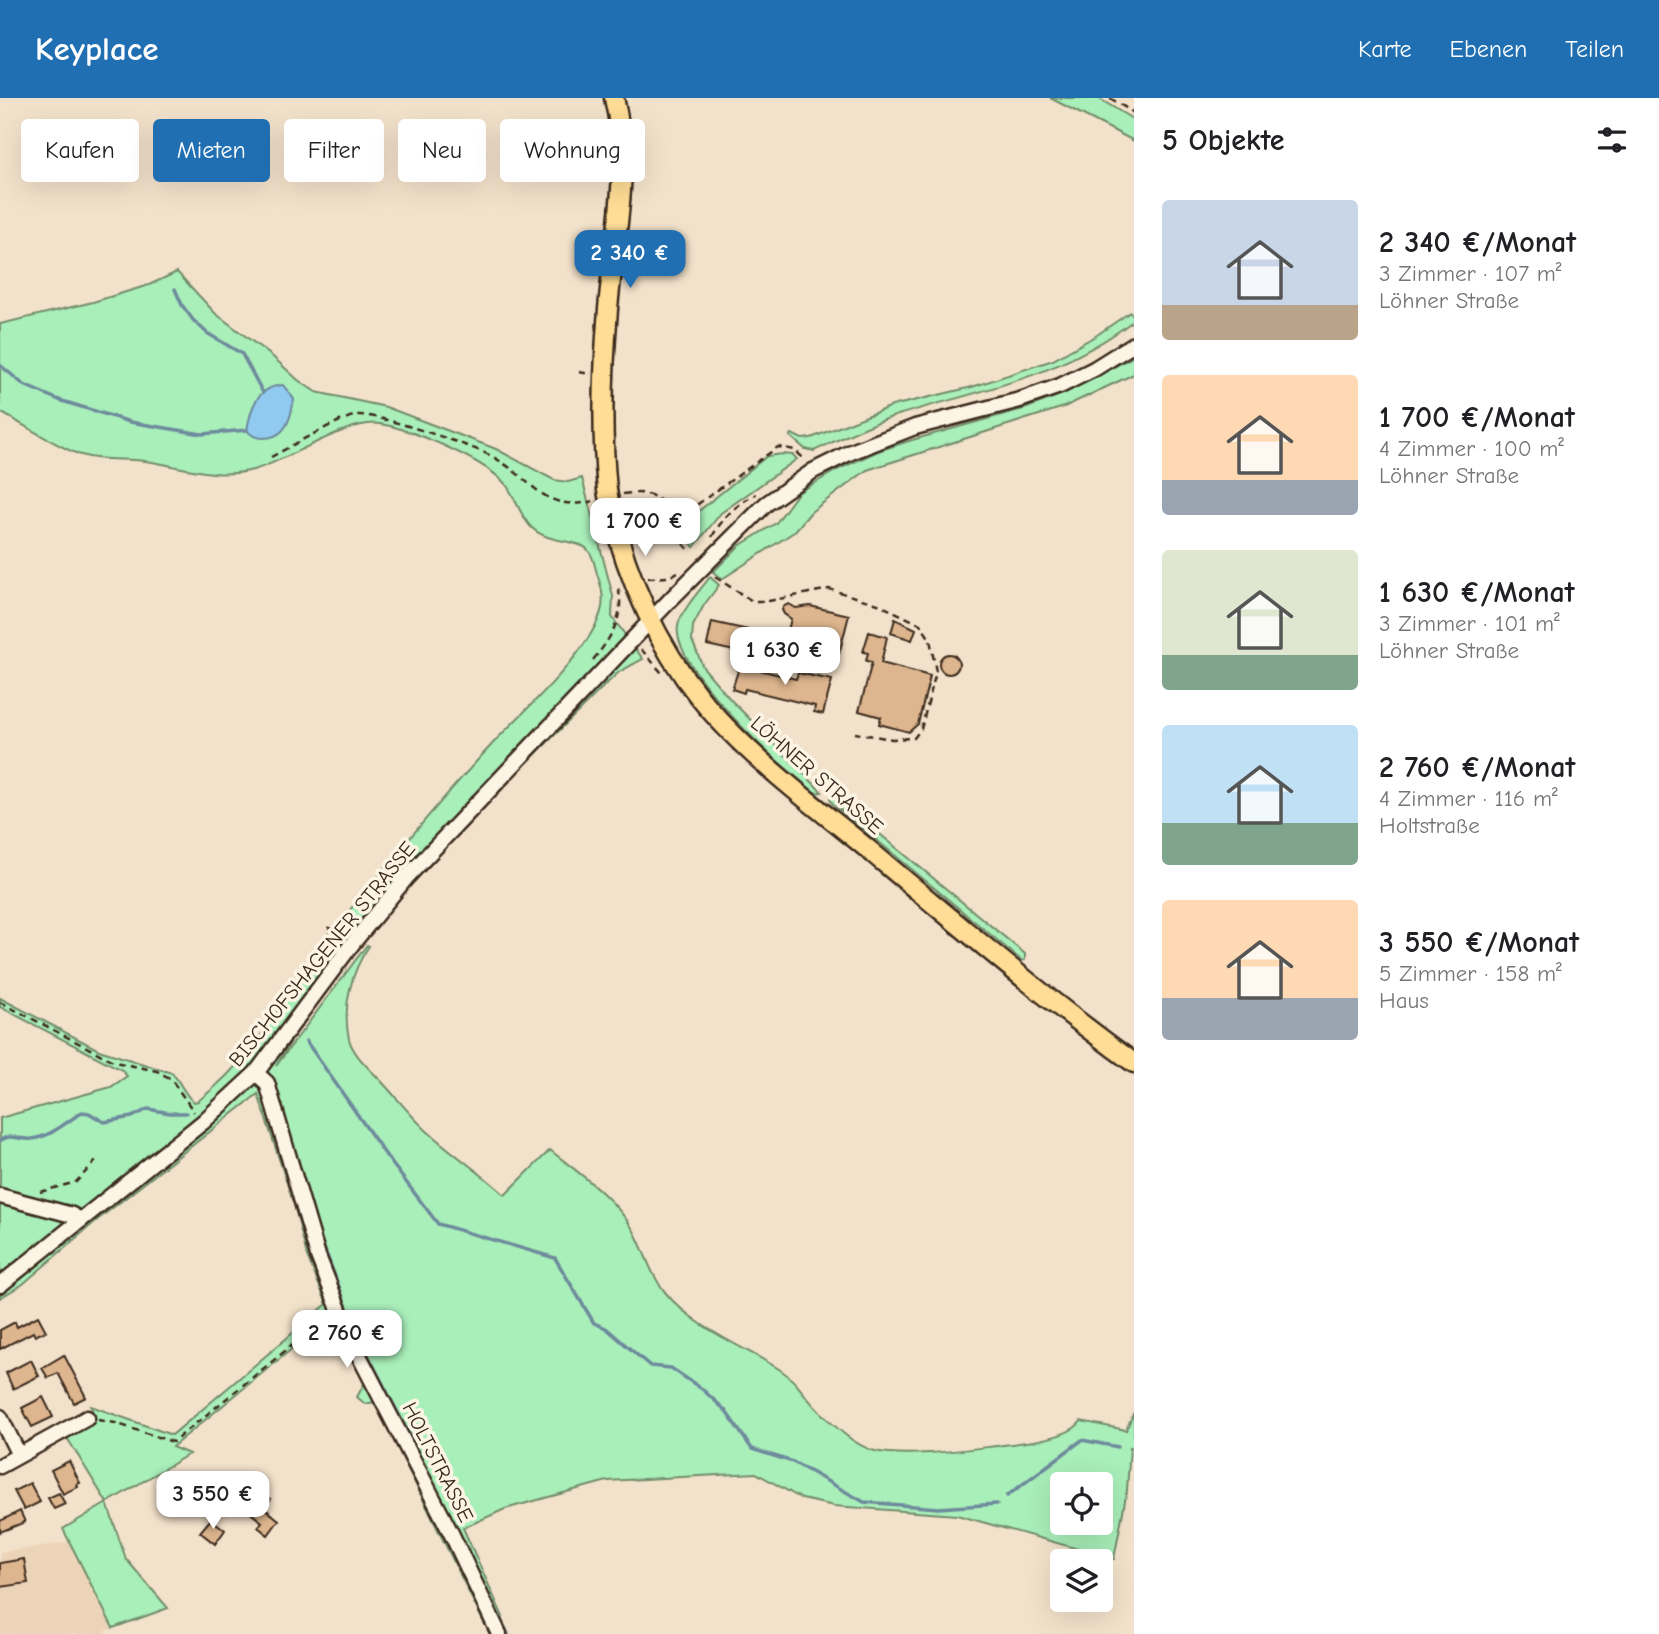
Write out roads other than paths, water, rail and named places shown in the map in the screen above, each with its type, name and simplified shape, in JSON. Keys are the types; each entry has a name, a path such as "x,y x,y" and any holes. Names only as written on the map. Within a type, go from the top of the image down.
{"main road":[{"name":"LÖHNER STRASSE","path":"614,98 621,127 623,154 622,188 608,310 603,431 606,498 633,584 650,621 700,698 764,763 1015,972 1134,1063"}],"street":[{"name":"BISCHOFSHAGENER STRASSE","path":"0,1285 203,1122 256,1073 352,944 406,878 751,517 813,471 851,452 904,431 1020,400 1060,386 1134,344"},
{"name":"HOLTSTRASSE","path":"256,1073 267,1083 301,1204 351,1340 452,1535 499,1634"},
{"path":"0,1196 72,1215 81,1220"},
{"path":"0,1418 19,1455"},
{"path":"0,1466 87,1418"}],"water":[{"path":"283,385 294,399 287,424 274,436 264,438 250,434 247,430 253,406 261,394"}],"waterway":[{"path":"175,289 193,320 207,333 242,354 262,391"},
{"path":"0,365 24,385 59,400 130,422 202,434 247,430"},
{"path":"306,1041 387,1157 438,1224 555,1258 594,1323 606,1328 650,1366 671,1368 702,1389 725,1410 752,1449 793,1462 864,1502 938,1508 997,1504"},
{"path":"0,1141 8,1137 39,1138 82,1112 104,1122 132,1117 148,1109 186,1113"},
{"path":"321,1240 357,1334 412,1440"},
{"path":"1007,1496 1082,1440 1118,1447"},
{"path":"437,1490 508,1634"}]}
